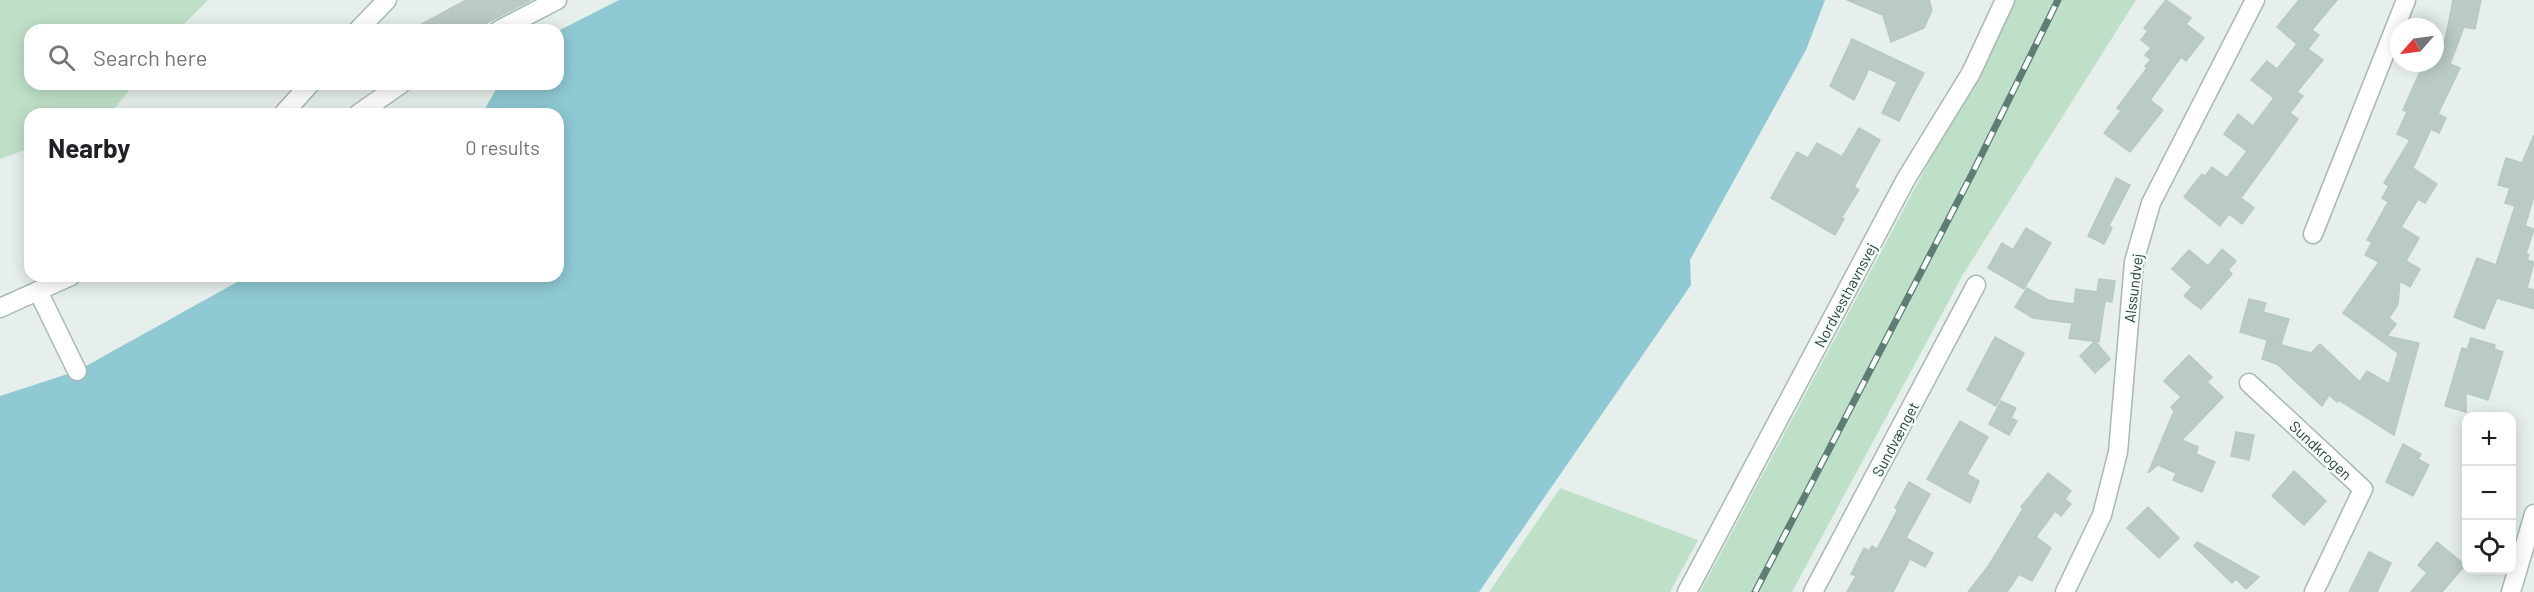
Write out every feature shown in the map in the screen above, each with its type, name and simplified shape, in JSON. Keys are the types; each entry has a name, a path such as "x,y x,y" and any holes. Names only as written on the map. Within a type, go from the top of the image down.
{"street":[{"path":"364,24 387,0"},
{"path":"510,24 556,0"},
{"name":"Nordvesthavnsvej","path":"1687,592 1906,179 1971,73 2005,0"},
{"name":"Alssundvej","path":"2065,592 2102,515 2118,452 2134,262 2151,203 2255,0"},
{"path":"2313,234 2406,0"},
{"path":"289,108 305,90"},
{"path":"367,108 392,90"},
{"path":"0,308 58,282"},
{"name":"Sundvænget","path":"1813,592 1976,285"},
{"path":"38,291 77,371"},
{"name":"Sundkrogen","path":"2249,383 2363,489 2314,592"},
{"path":"2511,592 2534,514"}],"green space":[{"path":"0,0 208,0 184,24 24,24 24,90 129,90 115,108 24,108 24,150 0,159"},
{"path":"2015,0 2136,0 1964,273 1792,592 1700,592"},
{"path":"1560,488 1698,540 1670,592 1489,592"}],"water":[{"path":"619,0 1825,0 1806,50 1690,260 1691,285 1479,592 0,592 0,396 77,371 237,282 564,282 564,108 485,108 496,90 564,90 564,28"}],"building":[{"path":"466,0 531,0 485,24 422,24"},
{"path":"1847,0 1929,0 1932,10 1924,28 1891,42 1883,15"},
{"path":"2166,0 2191,18 2186,24 2204,38 2186,61 2181,57 2150,100 2163,110 2130,152 2104,133 2121,111 2117,108 2151,60 2145,55 2151,48 2141,40 2148,31 2144,28"},
{"path":"2299,0 2337,0 2312,30 2319,35 2308,49 2323,60 2297,92 2303,96 2290,113 2298,119 2241,198 2254,208 2242,224 2229,214 2220,226 2184,197 2202,174 2205,176 2212,167 2227,178 2247,151 2224,134 2238,114 2253,126 2274,98 2251,80 2267,61 2277,69 2297,44 2277,27"},
{"path":"2453,0 2481,0 2475,29 2464,27 2450,64 2460,68 2438,114 2446,118 2439,133 2431,129 2413,168 2437,184 2425,203 2418,199 2401,227 2419,238 2406,261 2420,269 2410,287 2400,281 2398,304 2389,318 2396,324 2387,336 2419,343 2394,435 2329,395 2322,406 2277,364 2262,359 2267,341 2311,353 2320,344 2360,382 2367,371 2389,384 2398,353 2343,313 2379,262 2365,255 2372,242 2367,240 2388,202 2382,198 2389,186 2384,183 2410,140 2397,134 2407,112 2403,110 2420,72 2444,72 2445,41"},
{"path":"1852,39 1924,73 1899,121 1882,113 1897,82 1869,69 1854,100 1830,86"},
{"path":"1859,128 1880,140 1854,187 1859,190 1841,218 1844,219 1835,235 1771,198 1797,152 1808,158 1817,143 1842,157"},
{"path":"2534,135 2534,196 2525,226 2534,229 2526,254 2529,255 2527,260 2534,262 2527,288 2534,290 2534,309 2497,298 2484,329 2454,317 2477,258 2496,265 2515,206 2505,203 2510,188 2498,185 2506,158 2522,163"},
{"path":"2116,178 2130,185 2109,226 2112,228 2104,244 2088,236"},
{"path":"2026,228 2051,243 2024,289 1988,268 2002,243 2013,250"},
{"path":"2222,249 2236,261 2228,270 2232,274 2201,309 2184,296 2192,287 2172,269 2189,250 2208,266"},
{"path":"2099,279 2115,281 2112,302 2105,301 2099,342 2069,338 2072,323 2033,318 2015,307 2027,288 2048,300 2074,304 2076,289 2097,292"},
{"path":"2249,299 2266,303 2263,312 2289,319 2281,344 2240,332"},
{"path":"1995,337 2024,353 1996,406 1967,390"},
{"path":"2471,338 2495,345 2494,349 2503,352 2488,400 2466,393 2466,412 2445,406 2462,348 2466,349 2466,353"},
{"path":"2095,341 2110,359 2095,373 2080,356"},
{"path":"2189,355 2212,377 2207,382 2223,397 2182,440 2198,447 2196,454 2215,462 2202,492 2173,480 2176,473 2158,465 2148,473 2174,411 2171,407 2181,397 2164,381"},
{"path":"2001,401 2016,408 2011,418 2017,421 2009,435 1989,424"},
{"path":"1960,421 1988,437 1967,474 1979,481 1970,503 1927,479"},
{"path":"2236,432 2254,435 2249,460 2231,456"},
{"path":"2403,444 2421,454 2418,459 2429,465 2413,496 2386,482"},
{"path":"2294,471 2326,501 2304,525 2272,496"},
{"path":"2048,473 2071,491 2065,499 2071,504 2061,516 2055,511 2036,537 2051,548 2032,581 2019,574 2007,592 1968,592 1989,565 2023,509 2021,507"},
{"path":"1909,482 1930,494 1906,538 1933,553 1925,567 1910,559 1893,592 1847,592 1856,576 1851,574 1864,548 1869,551 1872,546 1877,549"},
{"path":"2148,507 2179,538 2159,558 2127,528"},
{"path":"2197,542 2259,577 2246,589 2236,579 2232,583 2194,546"},
{"path":"2437,542 2462,563 2462,569 2442,592 2411,592 2427,573 2418,565"},
{"path":"2369,552 2391,563 2377,592 2349,592"}],"railway":[{"path":"1755,592 1973,172 2058,0"}]}
